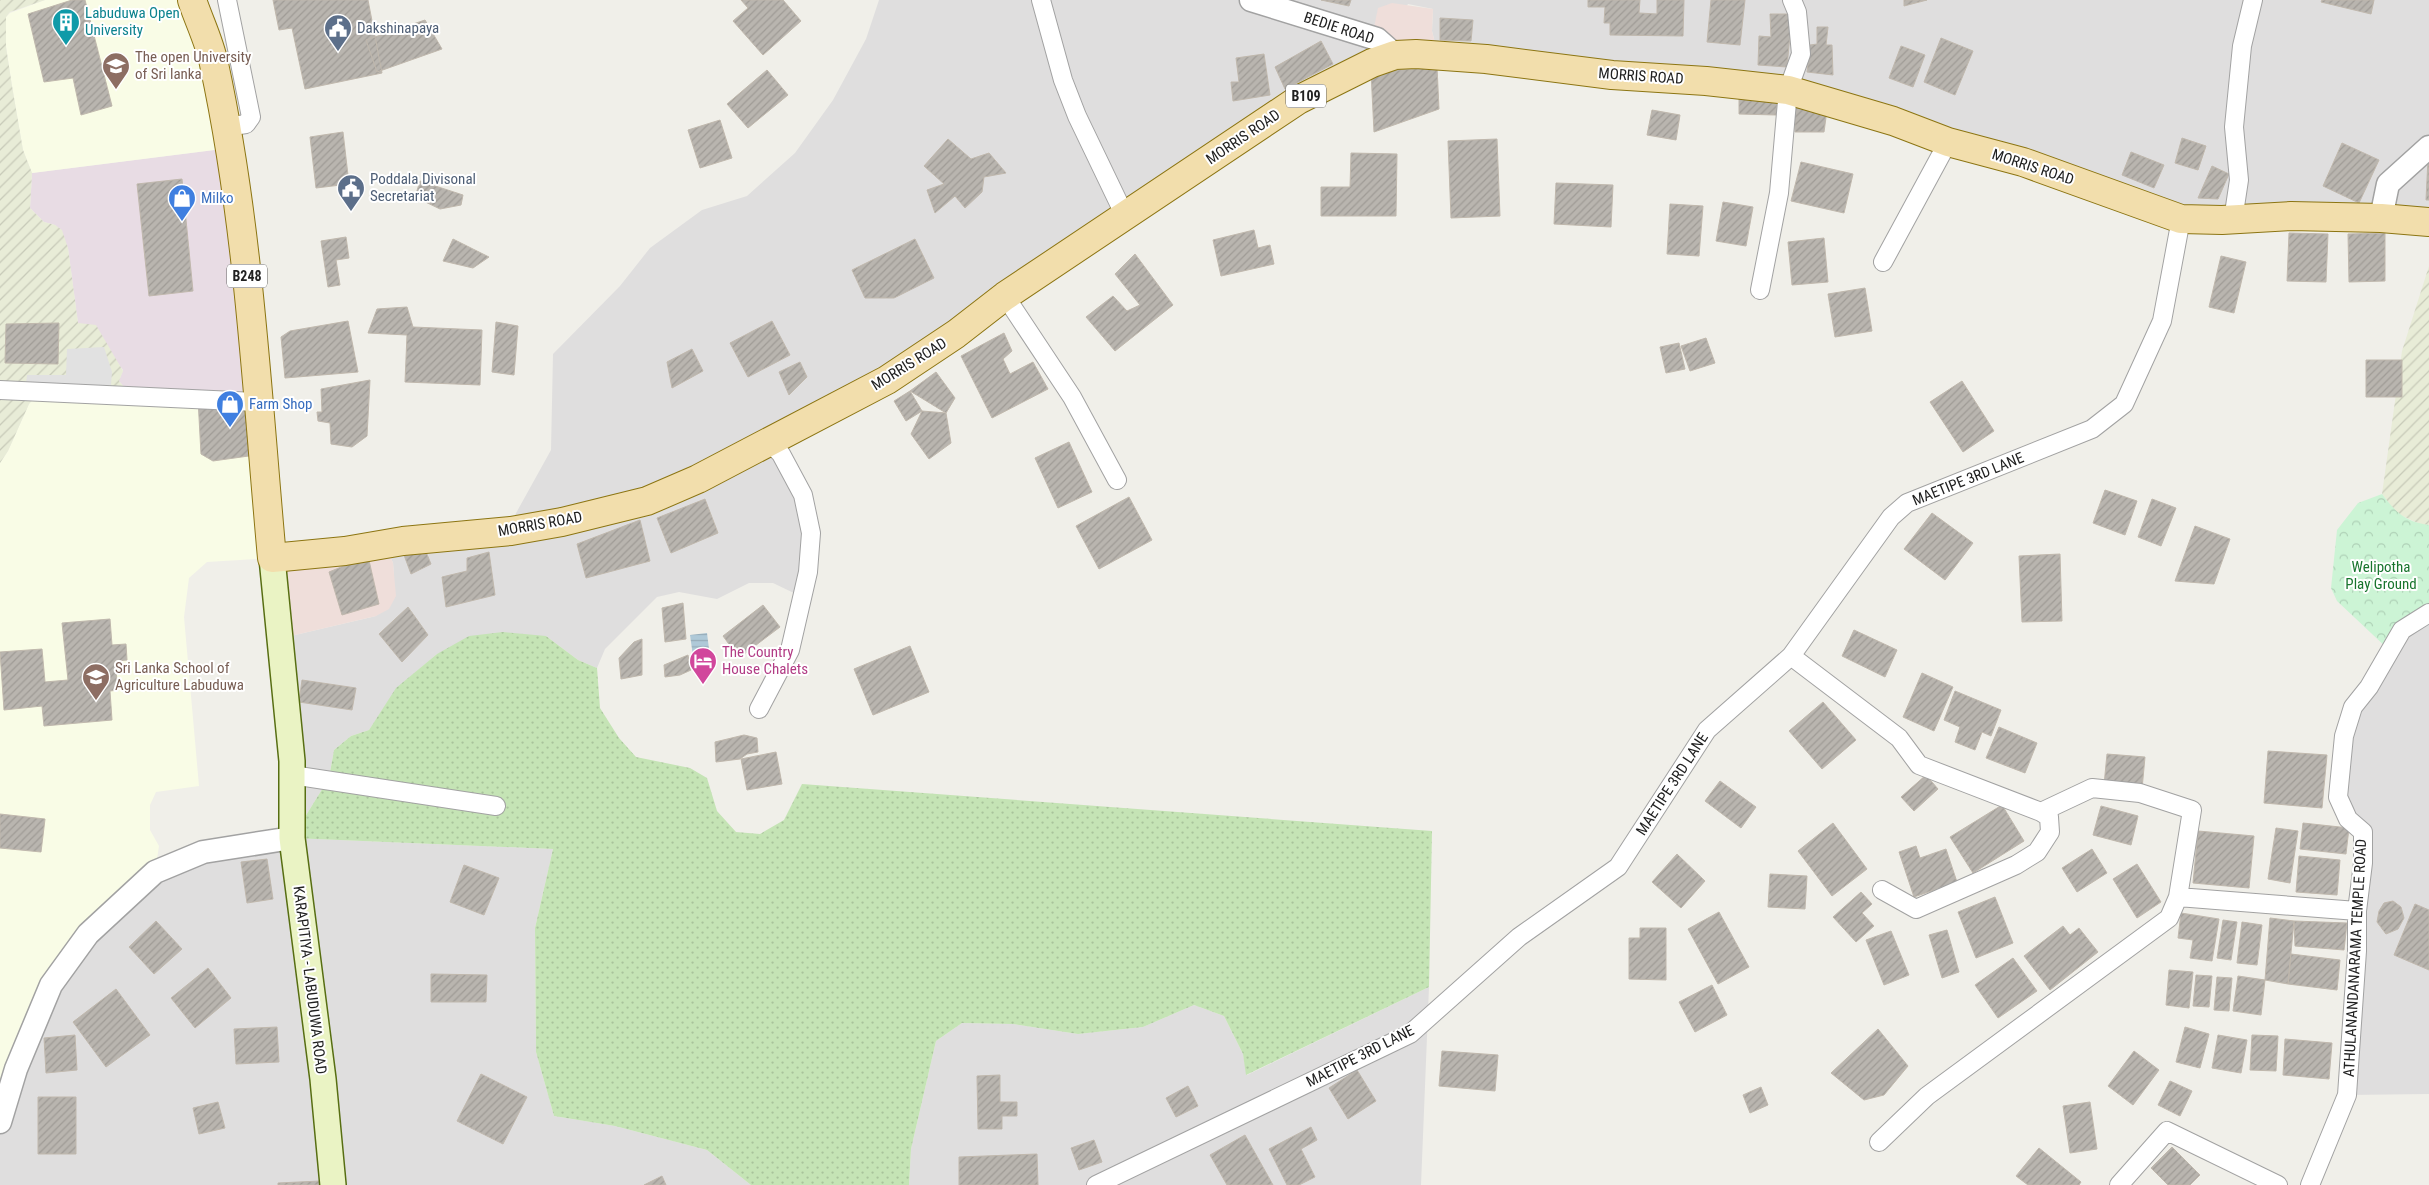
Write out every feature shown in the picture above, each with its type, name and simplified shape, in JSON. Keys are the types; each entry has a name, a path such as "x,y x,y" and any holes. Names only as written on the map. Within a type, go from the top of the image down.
{"main road":[{"name":"B248","path":"192,0 214,63 226,127 246,275 272,558"},
{"name":"MORRIS ROAD","path":"272,558 345,551 402,541 511,530 562,522 647,500 698,479 887,380 956,334 1005,296 1298,100 1372,63 1395,55 1416,54 1486,59 1612,75 1706,81 1788,90 1893,122 1948,142 2023,162 2181,219 2233,220 2291,216 2381,218 2429,222"},
{"name":"KARAPITIYA - LABUDUWA ROAD","path":"272,558 292,775 292,838 323,1079 334,1185"}],"street":[{"path":"226,127 246,124 251,117 227,0"},
{"path":"1041,0 1076,116 1125,216"},
{"name":"BEDIE ROAD","path":"1251,0 1273,3 1377,39 1395,55"},
{"path":"1760,290 1778,194 1788,90 1801,54 1797,12 1792,0"},
{"path":"2233,220 2239,180 2234,127 2242,46 2253,0"},
{"path":"1883,262 1948,142"},
{"path":"2381,218 2388,184 2429,147"},
{"name":"MAETIPE 3RD LANE","path":"1096,1185 1410,1034 1519,938 1618,867 1707,730 1791,656 1891,517 1908,503 2092,429 2124,404 2162,321 2181,219"},
{"path":"1005,296 1072,397 1117,480"},
{"path":"0,390 258,402"},
{"path":"759,709 790,650 808,572 811,533 803,495 781,454 770,442"},
{"name":"ATHULANANDANARAMA TEMPLE ROAD","path":"2310,1185 2347,1095 2357,952 2357,911 2363,862 2363,832 2348,819 2338,797 2344,736 2353,707 2369,687 2402,630 2429,613"},
{"path":"1791,656 1899,738 1919,765 2049,816 2050,832 2037,852 2016,865 1916,909 1882,890"},
{"path":"292,775 496,806"},
{"path":"1879,1142 1927,1096 2170,918 2178,897 2192,810 2140,794 2092,788 2042,812"},
{"path":"0,1122 16,1069 51,985 88,934 155,872 203,852 292,838"},
{"path":"2178,897 2357,911"},
{"path":"2119,1185 2167,1131 2278,1185"}],"shaded area":[{"path":"0,0 45,0 10,12 6,17 6,47 12,86 23,150 32,173 30,208 44,222 55,225 62,230 68,248 78,323 96,325 123,371 119,381 131,395 39,392 29,404 8,451 0,463"},
{"name":"The open University of Sri lanka","path":"45,0 192,0 230,148 32,173 23,150 12,86 6,46 6,17 10,13"},
{"path":"879,0 2429,0 2429,222 2222,220 1788,90 1438,55 1432,31 1433,9 1408,4 1372,63 784,445 811,502 798,595 773,583 749,583 717,599 679,592 657,597 605,649 597,668 578,660 546,636 437,654 397,688 369,730 351,736 334,750 329,778 292,838 553,849 535,928 536,1052 554,1116 615,1126 707,1150 751,1185 0,1185 0,1121 51,985 155,872 292,839 278,639 376,616 394,577 393,563 388,551 510,524 551,450 553,354 620,286 650,248 702,210 747,196 795,153 833,100 866,39"},
{"path":"1392,3 1433,9 1432,31 1438,55 1372,37 1378,8"},
{"path":"230,148 258,402 131,395 119,381 123,370 110,352 78,323 68,248 55,225 44,222 30,208 32,173"},
{"path":"2429,266 2429,525 2420,524 2396,513 2382,494 2402,351"},
{"path":"104,347 112,372 111,385 26,385 27,375 66,375 67,349"},
{"name":"Sri Lanka School of Agriculture Labuduwa","path":"39,392 198,399 201,454 213,461 263,454 272,558 207,562 189,578 184,617 199,786 156,792 150,805 150,830 159,846 155,872 51,985 0,1122 0,463 8,451 29,404"},
{"path":"388,551 393,563 396,596 389,609 376,616 278,639 272,558"},
{"path":"2429,613 2429,1094 2347,1095 2363,832 2348,819 2344,736 2389,650"},
{"path":"1429,987 1421,1185 909,1185 911,1149 936,1041 962,1023 1013,1024 1078,1034 1143,1027 1194,1005 1224,1016 1243,1054 1247,1075"}],"green space":[{"name":"Welipotha Play Ground","path":"2382,494 2402,516 2414,522 2429,525 2429,613 2389,650 2337,601 2331,588 2337,530 2358,503"},
{"path":"503,632 546,636 578,660 597,668 600,708 619,738 636,757 690,768 707,778 717,811 736,832 760,834 784,820 802,784 1432,831 1429,987 1246,1075 1243,1054 1224,1016 1194,1005 1143,1027 1078,1034 1013,1024 962,1023 936,1041 911,1149 909,1185 751,1185 707,1150 615,1126 554,1116 536,1052 535,928 553,849 292,838 329,778 334,750 351,736 369,730 396,688 437,654 469,636"}],"water":[{"path":"707,633 711,665 695,670 690,635"}],"building":[{"name":"Labuduwa Open University","path":"72,0 85,0 112,106 81,115 73,78 44,82 28,14"},
{"name":"Dakshinapaya","path":"273,0 368,0 382,73 305,89 292,28 279,30"},
{"path":"741,0 783,0 801,21 763,55 733,21 748,8"},
{"path":"1321,0 1351,0 1349,6"},
{"path":"1588,0 1640,0 1639,13 1657,14 1657,0 1684,0 1683,36 1610,35 1610,23 1604,23 1605,7 1588,7"},
{"path":"1711,0 1745,0 1740,45 1707,42"},
{"path":"1904,0 1927,0 1904,6"},
{"path":"2322,0 2374,0 2371,14 2321,2"},
{"path":"1770,14 1789,14 1790,35 1787,67 1758,65 1759,36 1771,37"},
{"path":"1440,18 1473,20 1471,41 1440,40"},
{"path":"425,20 442,49 377,72 366,40"},
{"path":"1817,27 1828,27 1826,45 1832,45 1833,75 1807,72 1810,45 1817,44"},
{"path":"1941,38 1973,51 1955,95 1924,82"},
{"path":"1321,41 1333,64 1285,89 1275,67"},
{"path":"1901,46 1925,55 1913,87 1889,78"},
{"path":"1264,54 1270,95 1233,101 1231,82 1239,82 1236,58"},
{"path":"1437,67 1439,109 1374,132 1371,72"},
{"path":"767,70 788,95 748,128 727,104"},
{"path":"1739,91 1778,96 1776,115 1739,114"},
{"path":"1794,100 1827,110 1824,132 1795,132"},
{"path":"1652,110 1680,115 1676,140 1647,135"},
{"path":"720,120 732,158 700,168 688,130"},
{"path":"343,132 349,184 316,188 310,137"},
{"path":"2182,138 2206,146 2198,170 2175,163"},
{"path":"948,139 971,159 989,153 1006,173 984,177 982,192 965,208 955,196 935,213 927,190 944,184 924,166"},
{"path":"1497,139 1500,216 1451,218 1448,141"},
{"path":"2342,143 2379,160 2359,203 2323,186"},
{"path":"2131,152 2164,165 2154,188 2122,175"},
{"path":"1351,153 1397,154 1396,216 1321,216 1321,187 1350,187"},
{"path":"2428,159 2429,200 2426,200"},
{"path":"1801,162 1853,174 1844,213 1791,201"},
{"path":"2212,166 2229,174 2218,199 2198,198"},
{"path":"182,179 193,291 149,296 137,184"},
{"path":"420,181 463,195 461,205 440,209 415,197"},
{"path":"1556,183 1613,185 1611,227 1554,224"},
{"path":"1723,202 1753,207 1746,246 1716,241"},
{"path":"1670,204 1703,206 1699,256 1667,254"},
{"path":"1254,230 1258,248 1270,245 1274,264 1221,276 1213,240"},
{"path":"2289,233 2328,234 2326,282 2287,281"},
{"path":"2385,233 2385,281 2349,282 2348,234"},
{"path":"346,237 349,258 336,260 340,285 328,287 321,241"},
{"path":"1824,238 1828,282 1792,285 1788,242"},
{"path":"453,239 489,257 473,268 443,261"},
{"path":"915,239 934,278 894,298 865,298 852,270"},
{"path":"1135,254 1173,305 1115,351 1086,317 1113,296 1127,311 1140,305 1115,274"},
{"path":"2221,256 2246,262 2234,313 2209,307"},
{"path":"1865,288 1872,331 1835,337 1828,294"},
{"path":"407,307 413,327 482,330 480,385 405,382 407,335 368,333 377,309"},
{"path":"348,321 358,372 285,378 281,337 290,331"},
{"path":"772,321 790,355 748,377 730,343"},
{"path":"496,322 518,326 514,375 492,372"},
{"path":"59,323 58,364 5,363 6,324"},
{"path":"1004,333 1012,351 1003,359 1010,374 1033,362 1048,389 992,418 961,356"},
{"path":"1706,338 1715,363 1690,371 1681,346"},
{"path":"1679,343 1685,369 1666,373 1660,347"},
{"path":"692,349 703,371 672,388 667,362"},
{"path":"2366,360 2402,360 2402,397 2366,397"},
{"path":"800,362 807,377 789,395 779,372"},
{"path":"936,372 955,398 946,413 910,391"},
{"path":"370,380 367,436 352,447 331,444 330,423 318,421 317,412 322,412 321,389"},
{"path":"1962,381 1994,431 1963,452 1930,402"},
{"path":"910,391 922,411 906,421 894,401"},
{"name":"Farm Shop","path":"198,399 258,402 263,454 213,461 201,454"},
{"path":"922,411 946,413 951,443 929,459 911,434"},
{"path":"1069,442 1092,492 1058,508 1035,458"},
{"path":"2105,490 2137,501 2125,535 2093,523"},
{"path":"1129,497 1152,540 1099,569 1076,526"},
{"path":"705,499 718,533 671,553 657,518"},
{"path":"2152,499 2176,508 2161,546 2138,537"},
{"path":"1932,513 1973,543 1945,580 1904,549"},
{"path":"640,520 650,561 586,578 577,544"},
{"path":"2195,526 2230,539 2214,584 2175,581"},
{"path":"424,547 431,564 411,574 404,555"},
{"path":"489,552 495,595 446,607 442,577 467,571 467,558"},
{"path":"2060,554 2062,621 2022,622 2019,556"},
{"path":"368,556 379,604 342,615 329,572"},
{"path":"683,603 686,639 665,642 662,608"},
{"path":"763,605 780,627 739,658 723,636"},
{"path":"408,607 428,635 402,662 379,634"},
{"path":"110,619 112,645 126,644 127,660 115,661 118,690 110,691 112,720 44,726 42,706 4,710 0,652 42,649 45,682 68,680 62,623"},
{"path":"1854,630 1897,650 1885,677 1842,656"},
{"path":"642,639 642,675 621,679 619,658 634,642"},
{"path":"910,646 929,692 873,715 854,669"},
{"path":"688,655 691,670 680,675 665,677 664,665"},
{"path":"1922,673 1953,687 1934,731 1903,717"},
{"path":"302,680 356,688 352,710 299,702"},
{"path":"1955,691 2001,710 1991,736 1982,732 1975,750 1955,742 1960,727 1944,720"},
{"path":"1823,702 1856,740 1822,769 1789,731"},
{"path":"1999,727 2037,743 2025,773 1986,758"},
{"path":"744,735 757,738 758,752 747,754 740,759 716,762 715,742"},
{"path":"2268,751 2327,755 2322,808 2264,803"},
{"path":"776,752 782,784 747,790 741,759"},
{"path":"2107,754 2145,757 2142,789 2104,785"},
{"path":"1926,775 1938,789 1914,811 1901,797"},
{"path":"1720,781 1756,807 1741,828 1705,801"},
{"path":"2002,805 2024,841 1973,873 1950,837"},
{"path":"2101,806 2138,816 2131,845 2093,835"},
{"path":"0,814 45,819 41,852 0,848"},
{"path":"1833,823 1867,869 1832,896 1798,851"},
{"path":"2303,823 2349,828 2346,854 2300,849"},
{"path":"2276,828 2298,831 2290,883 2268,879"},
{"path":"2198,831 2254,836 2249,888 2193,883"},
{"path":"1916,846 1920,858 1946,849 1957,882 1914,897 1899,852"},
{"path":"2092,849 2107,873 2077,892 2062,868"},
{"path":"1677,854 1705,881 1681,908 1652,882"},
{"path":"2299,856 2340,860 2337,895 2296,892"},
{"path":"267,859 273,899 247,903 241,862"},
{"path":"2137,864 2161,902 2137,918 2113,879"},
{"path":"464,865 499,878 484,915 450,902"},
{"path":"1770,874 1807,876 1805,909 1768,907"},
{"path":"1861,892 1872,904 1862,913 1874,926 1856,942 1833,917"},
{"path":"1995,897 2013,943 1976,958 1958,912"},
{"path":"2393,901 2401,907 2404,918 2398,929 2386,934 2377,922 2379,911 2384,903"},
{"path":"2415,904 2429,910 2429,970 2394,955"},
{"path":"1719,912 1749,967 1718,984 1688,929"},
{"path":"2181,913 2219,919 2212,961 2190,958 2193,940 2178,938"},
{"path":"2270,918 2294,921 2288,984 2265,980"},
{"path":"2223,920 2237,922 2231,960 2217,958"},
{"path":"156,921 182,949 154,974 129,947"},
{"path":"2294,921 2347,923 2344,950 2295,946"},
{"path":"2242,922 2262,925 2257,965 2237,963"},
{"path":"2063,926 2070,935 2079,928 2098,952 2050,990 2024,956"},
{"path":"1640,928 1666,928 1666,980 1629,979 1629,938 1640,938"},
{"path":"1947,930 1959,972 1942,978 1929,935"},
{"path":"1891,931 1909,975 1884,985 1866,940"},
{"path":"2291,954 2340,960 2337,990 2288,984"},
{"path":"2013,958 2037,991 1998,1018 1975,985"},
{"path":"208,968 231,998 195,1028 171,998"},
{"path":"2169,970 2193,972 2189,1008 2166,1005"},
{"path":"431,974 487,975 486,1002 431,1002"},
{"path":"2196,975 2212,976 2209,1007 2193,1006"},
{"path":"2238,976 2265,980 2261,1015 2233,1011"},
{"path":"2217,977 2232,978 2229,1011 2214,1010"},
{"path":"1712,985 1727,1015 1695,1032 1679,1002"},
{"path":"116,989 150,1035 106,1067 73,1022"},
{"path":"277,1027 279,1062 236,1064 234,1029"},
{"path":"2185,1027 2209,1034 2200,1068 2176,1062"},
{"path":"1878,1029 1908,1066 1884,1095 1864,1100 1831,1073"},
{"path":"75,1035 77,1070 46,1073 44,1038"},
{"path":"2218,1035 2247,1040 2241,1073 2212,1068"},
{"path":"2252,1035 2278,1036 2276,1071 2250,1070"},
{"path":"2285,1039 2332,1043 2329,1079 2283,1075"},
{"path":"1442,1051 1498,1055 1495,1091 1439,1086"},
{"path":"2134,1051 2159,1070 2133,1105 2108,1086"},
{"path":"1357,1070 1376,1101 1348,1119 1329,1088"},
{"path":"481,1074 527,1097 503,1144 457,1121"},
{"path":"1000,1075 1000,1102 1017,1102 1017,1116 1002,1116 1002,1129 978,1129 977,1076"},
{"path":"2170,1081 2192,1091 2180,1116 2158,1105"},
{"path":"1188,1086 1198,1106 1176,1117 1166,1098"},
{"path":"1761,1087 1768,1105 1750,1113 1743,1095"},
{"path":"38,1097 76,1097 76,1154 38,1154"},
{"path":"218,1102 225,1128 199,1134 193,1108"},
{"path":"2090,1102 2097,1149 2070,1153 2063,1106"},
{"path":"1311,1127 1317,1140 1301,1149 1315,1177 1299,1185 1287,1185 1269,1149"},
{"path":"1245,1135 1273,1185 1227,1185 1210,1155"},
{"path":"1094,1140 1102,1162 1079,1170 1071,1148"},
{"path":"2172,1147 2200,1175 2190,1185 2168,1185 2151,1168"},
{"path":"2039,1148 2081,1182 2079,1185 2028,1185 2016,1176"},
{"path":"1037,1154 1038,1185 959,1185 959,1157"},
{"path":"662,1176 666,1185 644,1185"},
{"path":"320,1181 320,1185 278,1185 278,1183"}],"place":[{"name":"Labuduwa Open University","path":"66,46"},
{"name":"Dakshinapaya","path":"338,52"},
{"name":"The open University of Sri lanka","path":"116,90"},
{"name":"Poddala Divisonal Secretariat","path":"351,212"},
{"name":"Milko","path":"182,222"},
{"name":"Farm Shop","path":"230,428"},
{"name":"The Country House Chalets","path":"703,685"},
{"name":"Sri Lanka School of Agriculture Labuduwa","path":"96,701"}]}
